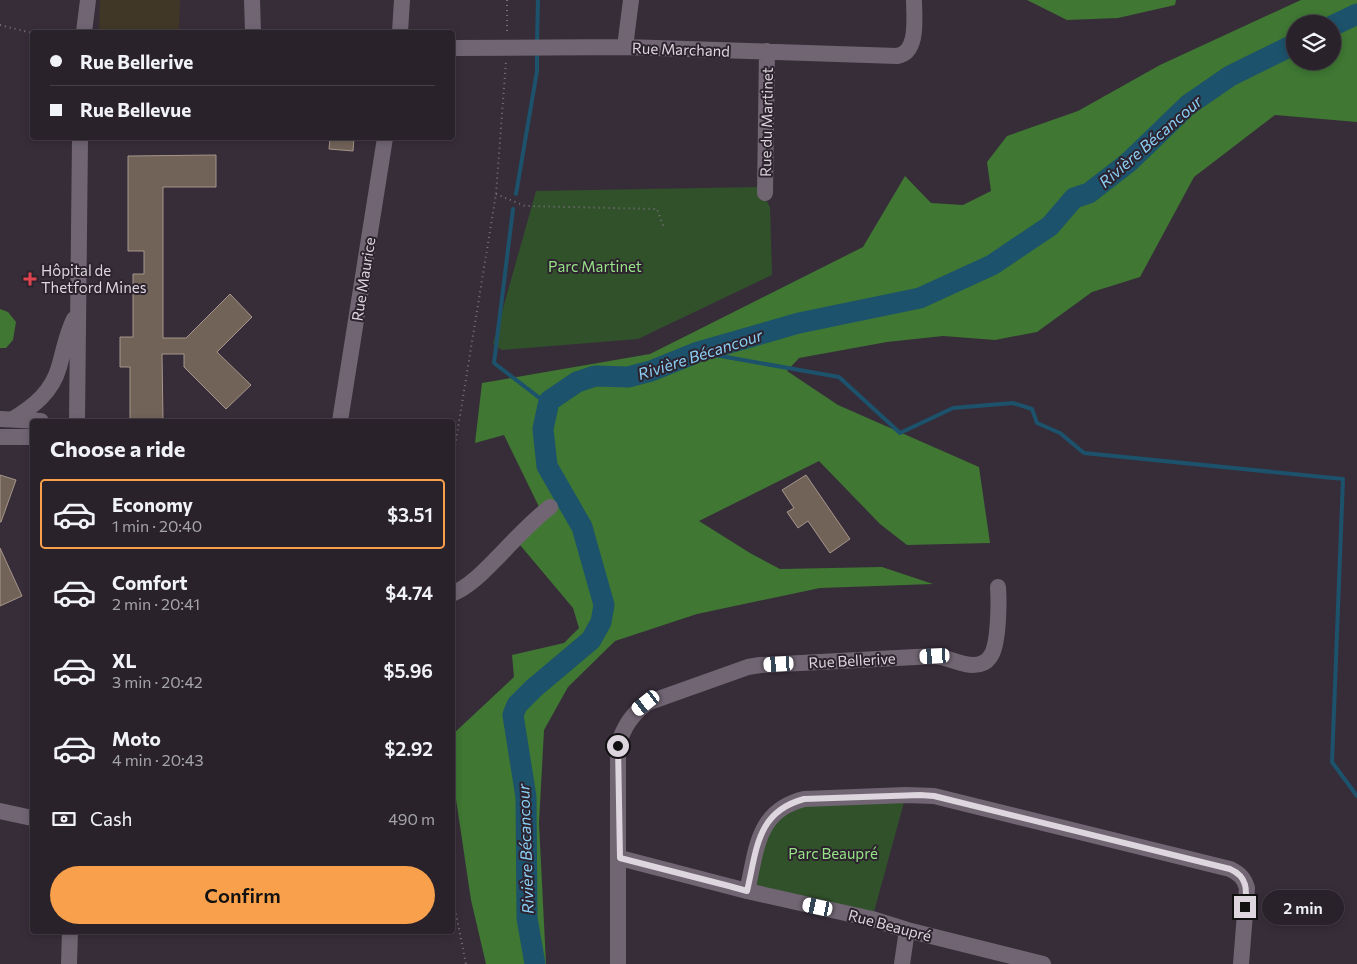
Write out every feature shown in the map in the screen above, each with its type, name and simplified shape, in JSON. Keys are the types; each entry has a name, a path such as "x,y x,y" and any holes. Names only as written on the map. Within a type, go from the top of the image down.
{"street":[{"path":"78,0 82,30"},
{"path":"82,30 88,0"},
{"path":"252,0 254,30"},
{"path":"400,30 402,0"},
{"path":"625,47 631,0"},
{"name":"Rue Marchand","path":"455,48 625,47 897,56 909,51 912,43 914,0"},
{"name":"Rue du Martinet","path":"765,193 766,51"},
{"path":"77,419 80,140"},
{"name":"Rue Maurice","path":"340,419 385,140"},
{"path":"7,419 30,409 43,397 54,379 67,334 77,312"},
{"path":"7,419 30,420"},
{"path":"0,437 25,437"},
{"path":"455,592 468,585 550,507"},
{"name":"Rue Bellerive","path":"618,964 620,858 618,746 628,722 636,711 646,703 760,665 935,656 970,665 978,665 991,657 994,649 999,608 998,587"},
{"path":"747,891 763,828 779,809 792,802 804,799 934,796 1230,869 1239,873 1244,879 1247,888 1241,964"},
{"path":"0,811 30,818"},
{"name":"Rue Beaupré","path":"620,858 747,891 872,919 907,930 1043,964"},
{"path":"902,964 907,930"},
{"path":"69,964 70,934"}],"path":[{"path":"455,447 496,194 508,48 507,0"},
{"path":"0,25 30,32"},
{"path":"496,194 525,206 657,210 664,228"},
{"path":"455,909 466,964"}],"shaded area":[{"path":"100,0 180,0 179,30 99,30"}],"green space":[{"path":"1027,0 1176,0 1175,5 1118,18 1067,20"},
{"path":"1301,0 1357,0 1357,122 1275,115 1194,177 1140,277 1092,292 1037,332 995,340 943,336 887,342 799,358 787,371 838,405 979,467 990,543 907,545 880,524 819,461 699,521 750,553 780,569 882,567 933,584 820,588 697,614 615,641 568,687 544,730 539,823 546,964 486,964 471,900 455,792 455,732 514,677 512,655 564,643 579,628 573,608 515,539 542,513 504,435 475,443 482,383 650,354 863,247 905,176 931,203 963,205 991,191 987,162 1007,136 1078,111 1160,65"},
{"name":"Parc Martinet","path":"759,187 770,207 772,275 638,339 502,350 493,344 536,191"},
{"path":"0,309 8,312 16,322 13,340 6,348 0,348"},
{"name":"Parc Beaupré","path":"906,795 872,919 747,891 779,809"}],"building":[{"path":"330,140 354,140 353,151 329,149"},
{"path":"216,155 216,187 163,187 163,338 186,338 230,294 252,317 217,352 251,385 226,409 184,367 184,354 162,354 163,419 130,419 130,367 120,367 120,337 133,337 133,274 144,274 144,251 128,251 128,156"},
{"path":"0,475 16,480 1,522 0,522"},
{"path":"806,475 850,539 830,553 808,521 798,528 787,512 794,508 782,490"},
{"path":"0,548 22,596 0,606"}],"waterway":[{"path":"537,43 538,0"},
{"name":"Rivière Bécancour","path":"1341,22 1357,14"},
{"name":"Rivière Bécancour","path":"535,964 527,918 526,797 513,715 517,705 534,688 591,640 601,622 604,605 582,527 547,466 543,429 549,401 577,382 595,376 628,377 651,371 698,352 799,323 920,298 992,265 1050,226 1074,198 1089,193 1129,162 1188,105 1230,76 1286,48"},
{"path":"516,194 537,71 537,52"},
{"path":"513,209 494,363 541,399 549,401"},
{"path":"698,352 839,377 900,433 953,408 1013,403 1032,409 1037,423 1060,433 1084,453 1343,479 1332,762 1357,796"}],"place":[{"name":"Hôpital de Thetford Mines","path":"30,279"}],"route":[{"path":"618,746 620,858 747,891 763,828 779,809 792,802 804,799 920,795 934,796 1230,869 1239,873 1244,879 1247,888 1245,907"}]}
